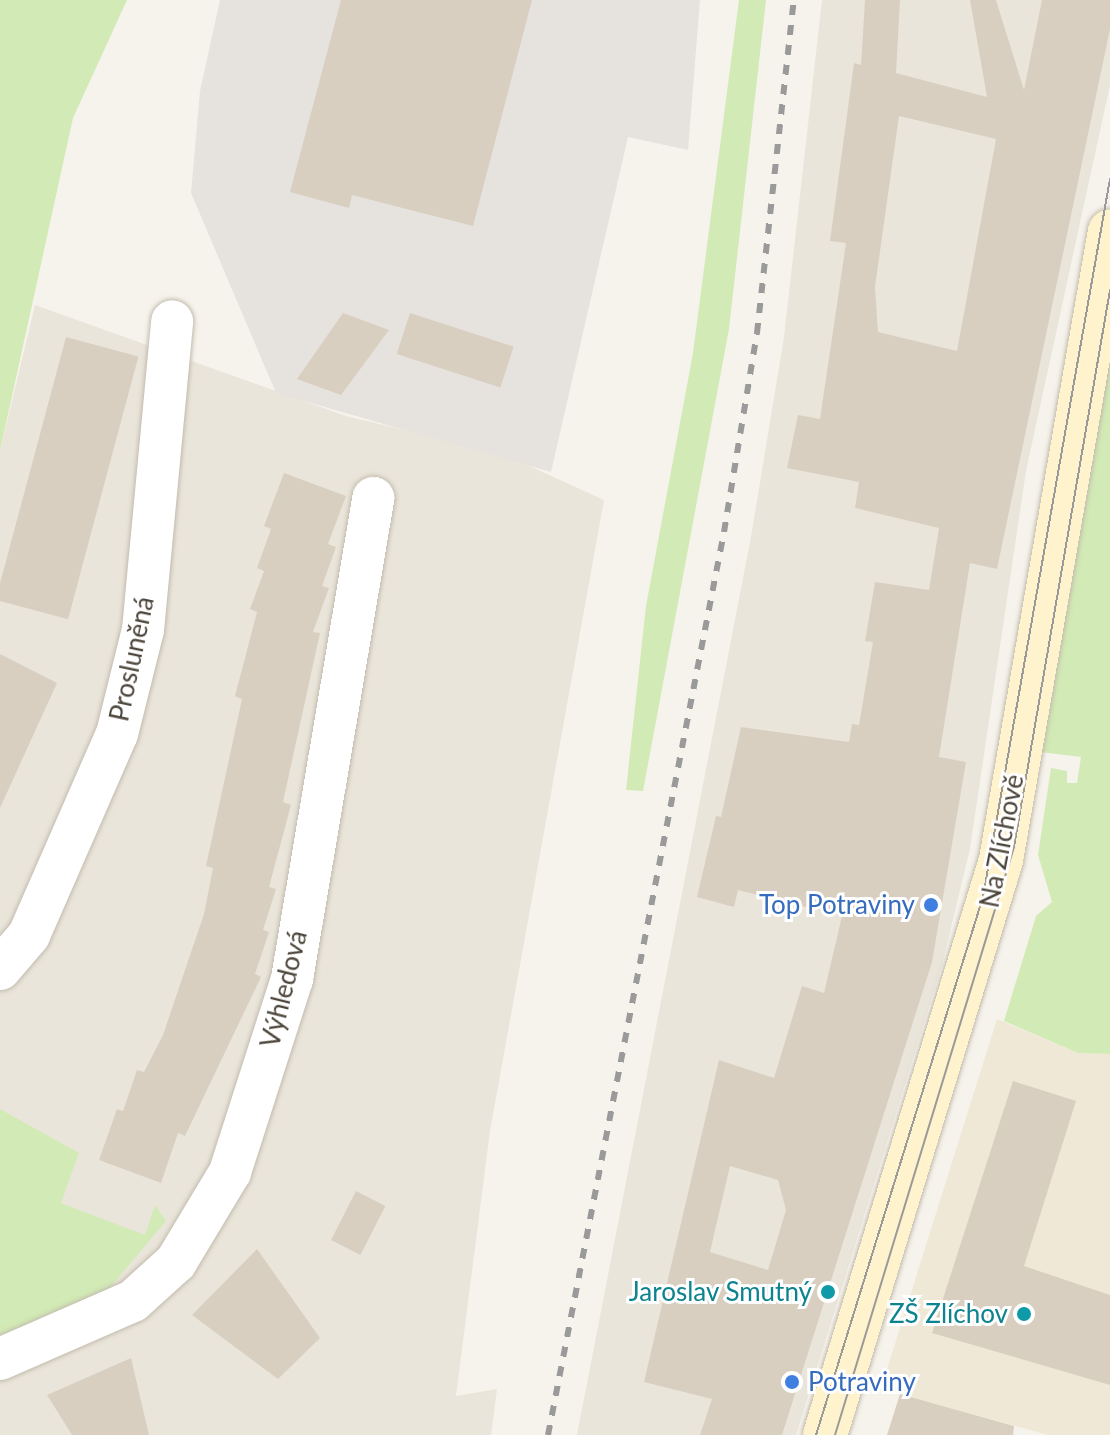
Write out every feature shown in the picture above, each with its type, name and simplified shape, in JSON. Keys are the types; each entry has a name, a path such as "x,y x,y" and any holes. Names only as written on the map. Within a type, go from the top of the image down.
{"street":[{"name":"Na Zlíchově","path":"825,1435 1001,860 1110,231"},
{"name":"Prosluněná","path":"0,969 29,935 117,734 143,630 172,321"},
{"name":"Výhledová","path":"0,1359 68,1335 133,1301 176,1262 230,1172 292,979 373,498"}],"shaded area":[{"path":"220,0 700,0 688,150 628,137 551,472 276,393 191,193 200,91"},
{"path":"822,0 1110,0 1110,85 1026,471 970,849 942,965 796,1435 577,1435 751,537 784,337"},
{"path":"35,305 346,416 501,453 604,500 490,1131 456,1396 497,1389 491,1435 0,1435 0,451"},
{"path":"997,1019 1078,1053 1110,1054 1110,1435 1048,1435 900,1394 883,1382"}],"green space":[{"path":"0,0 127,0 73,118 0,451"},
{"path":"739,0 766,0 729,329 643,791 626,790 646,606 693,353"},
{"path":"1110,346 1110,1054 1078,1053 1004,1021 1036,916 1052,902 1038,855 1051,768 1067,771 1067,783 1077,783 1081,757 1041,752"},
{"path":"0,1109 79,1153 61,1203 145,1235 155,1205 166,1221 107,1291 0,1336"}],"building":[{"path":"341,0 532,0 473,226 352,195 349,208 290,192"},
{"path":"865,0 900,0 896,73 987,97 970,0 996,0 1024,90 1042,0 1110,0 1110,29 997,569 970,563 939,757 966,762 932,962 782,1435 700,1435 712,1399 644,1382 719,1060 774,1078 802,986 824,993 842,916 738,890 734,907 697,897 716,816 721,817 741,727 849,742 852,724 859,725 873,642 865,641 875,582 929,590 939,528 855,508 859,482 787,468 798,415 820,419 846,243 830,241 854,63 861,65","holes":["899,116 996,139 957,351 878,332 875,287","730,1166 778,1180 786,1210 768,1270 710,1252"]},
{"path":"343,313 389,330 341,395 297,379"},
{"path":"410,313 514,347 500,388 397,354"},
{"path":"66,337 138,356 68,619 0,601 0,583"},
{"path":"284,473 346,496 328,544 336,547 322,586 329,588 313,632 320,633 283,802 291,805 269,887 276,889 263,930 269,932 255,974 261,977 185,1136 178,1133 161,1183 99,1160 117,1109 123,1111 137,1070 144,1072 163,1035 204,914 213,868 206,866 242,699 235,696 257,612 250,609 264,571 257,568 271,529 264,526"},
{"path":"0,654 57,683 0,808"},
{"name":"ZŠ Zlíchov","path":"1013,1081 1076,1101 1024,1266 1110,1295 1110,1385 932,1333"},
{"path":"356,1191 385,1206 360,1255 331,1240"},
{"path":"257,1249 320,1338 278,1379 192,1315"},
{"path":"131,1358 149,1435 72,1435 47,1395"},
{"path":"900,1394 1014,1426 1013,1435 887,1435"}],"tram line":[{"path":"816,1435 983,897 1110,179"},
{"path":"835,1435 1014,847 1110,290"}],"railway":[{"path":"548,1435 724,532 757,333 794,0"}],"place":[{"name":"Top Potraviny","path":"931,905"},
{"name":"Jaroslav Smutný","path":"828,1292"},
{"name":"ZŠ Zlíchov","path":"1024,1314"},
{"name":"Potraviny","path":"792,1382"}]}
